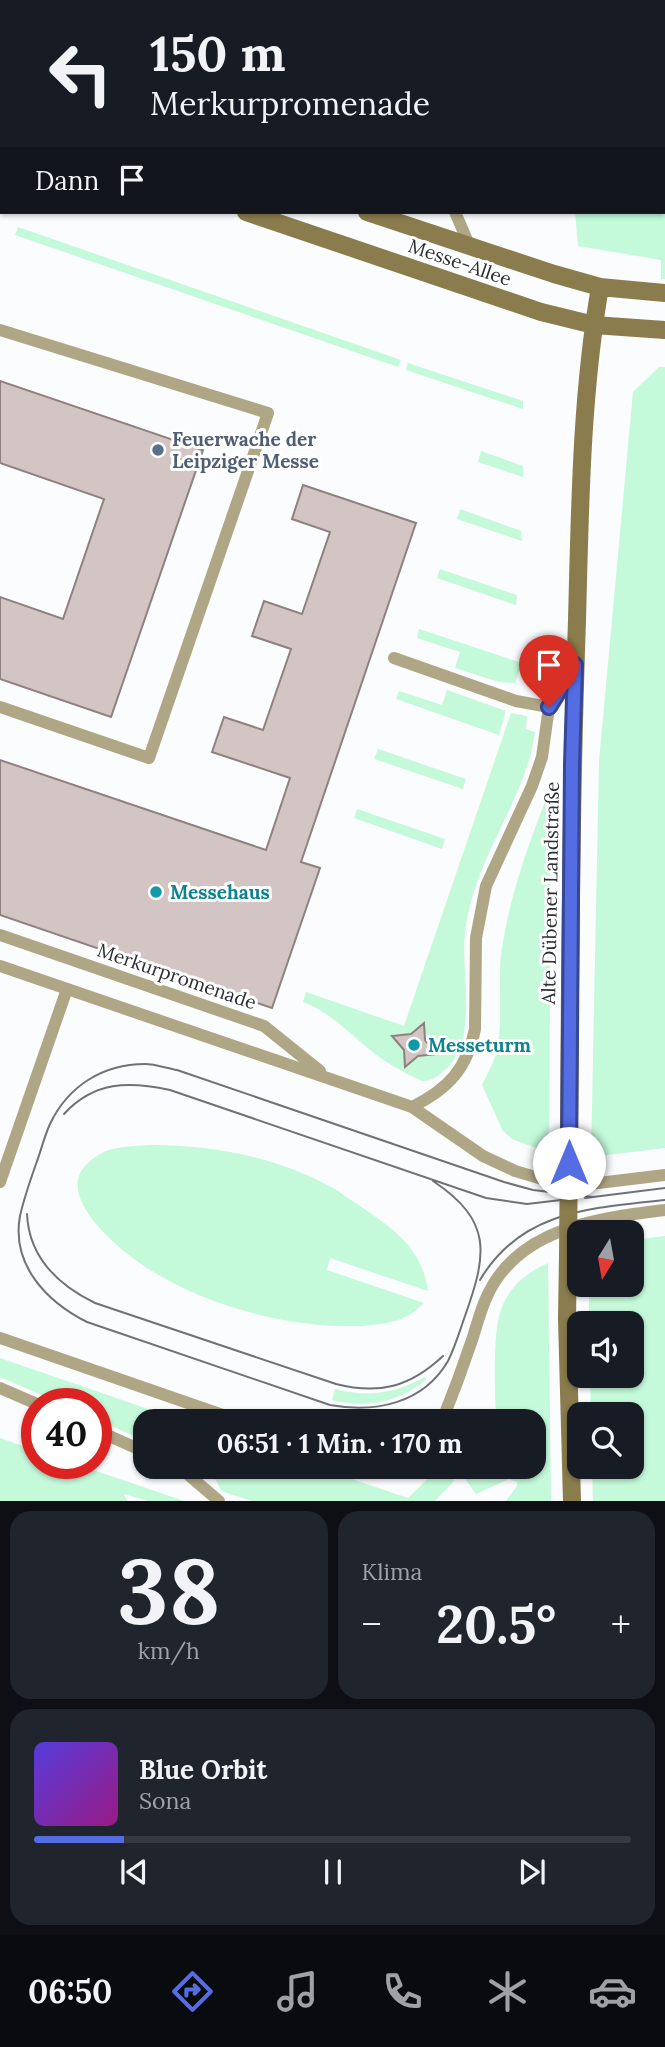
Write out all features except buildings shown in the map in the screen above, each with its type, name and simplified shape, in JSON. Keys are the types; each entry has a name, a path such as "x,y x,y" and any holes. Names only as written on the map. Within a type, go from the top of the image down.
{"street":[{"name":"Messe-Allee","path":"252,214 541,313 594,325 665,330"},
{"name":"Messe-Allee","path":"374,214 600,287 665,293"},
{"name":"Alte Dübener Landstraße","path":"572,1501 567,1318 572,764 581,466 600,287"}],"lane":[{"path":"456,214 470,247"},
{"path":"0,330 268,413 149,758 0,707"},
{"path":"394,659 516,701 549,707"},
{"path":"412,1107 432,1097 462,1069 472,1043 475,1029 476,938 486,887 532,786 542,757 549,707 575,665"},
{"name":"Merkurpromenade","path":"0,935 264,1026 328,1077"},
{"name":"Merkurpromenade","path":"0,966 412,1107 483,1156 515,1171 549,1181 590,1184 665,1175"},
{"path":"0,1182 66,989"},
{"path":"447,1409 488,1295 500,1274 521,1252 548,1236 590,1222 665,1210"},
{"path":"0,1338 205,1409"},
{"path":"0,1388 21,1397"},
{"path":"112,1437 133,1447"},
{"path":"193,1479 219,1501"}],"green space":[{"path":"575,214 665,214 665,279 661,279 661,260 578,246"},
{"path":"18,227 401,360 398,367 15,235"},
{"path":"408,363 523,401 523,409 406,370"},
{"path":"659,367 665,367 665,1148 591,1157 599,761 633,392"},
{"path":"481,451 523,466 523,477 478,462"},
{"path":"460,509 521,531 522,541 457,519"},
{"path":"440,569 517,595 516,605 437,578"},
{"path":"419,629 522,663 515,683 499,682 455,668 460,652 417,638"},
{"path":"447,690 506,711 499,735 396,699 399,691 442,705"},
{"path":"511,713 527,716 526,729 535,732 520,785 484,865 470,908 465,932 466,1008 461,1045 453,1061 441,1073 422,1081 382,1059 330,1017 303,1002 306,992 404,1026"},
{"path":"378,749 466,779 463,789 374,759"},
{"path":"551,787 549,1153 512,1139 503,1131 482,1085 497,1050 501,955 511,902"},
{"path":"357,809 445,839 442,849 354,818"},
{"path":"151,1145 199,1148 248,1156 294,1170 338,1191 384,1223 413,1251 425,1276 428,1291 330,1258 327,1270 424,1303 402,1318 379,1324 332,1326 301,1323 239,1309 209,1299 153,1272 129,1255 98,1226 82,1201 78,1188 79,1176 86,1165 100,1154 119,1148"},
{"path":"665,1236 665,1501 593,1501 592,1479 644,1479 644,1402 591,1402 590,1388 644,1388 644,1311 589,1311 589,1297 644,1297 644,1239"},
{"path":"548,1263 551,1501 506,1501 517,1486 517,1482 509,1479 546,1479 546,1409 496,1409 495,1345 499,1317 510,1292 534,1270"},
{"path":"0,1358 87,1388 25,1388 0,1377"},
{"path":"425,1377 426,1380 415,1388 382,1402 358,1404 332,1400 335,1389 359,1393 382,1392 403,1387"},
{"path":"112,1397 148,1409 133,1409 133,1436 112,1426"},
{"path":"0,1438 21,1445 21,1479 112,1479 112,1476 184,1501 148,1501 124,1494 127,1501 0,1501"},
{"path":"215,1479 352,1479 408,1498 428,1479 454,1481 435,1501 252,1501 221,1491"},
{"path":"465,1479 509,1479 476,1494"}],"tram line":[{"path":"433,1181 453,1196 475,1225 480,1240 478,1274 453,1350 438,1376 412,1396 381,1406 364,1408 330,1405 87,1322 72,1314 46,1293 35,1280 21,1250 20,1216 50,1124 77,1088 101,1073 130,1065 149,1064 177,1070 504,1182 533,1190 593,1197"},
{"path":"64,1114 87,1095 113,1086 155,1087 486,1198 527,1204 561,1200"},
{"path":"585,1198 665,1188"},
{"path":"480,1280 497,1257 516,1239 538,1226 586,1210 665,1200"},
{"path":"27,1214 33,1244 48,1268 69,1288 95,1303 336,1384 352,1387 366,1389 393,1386 418,1375 443,1356"}],"place":[{"name":"Feuerwache der Leipziger Messe","path":"158,450"},
{"name":"Messehaus","path":"156,892"},
{"name":"Messeturm","path":"414,1045"}],"route":[{"path":"549,707 575,665 569,1163"}]}
